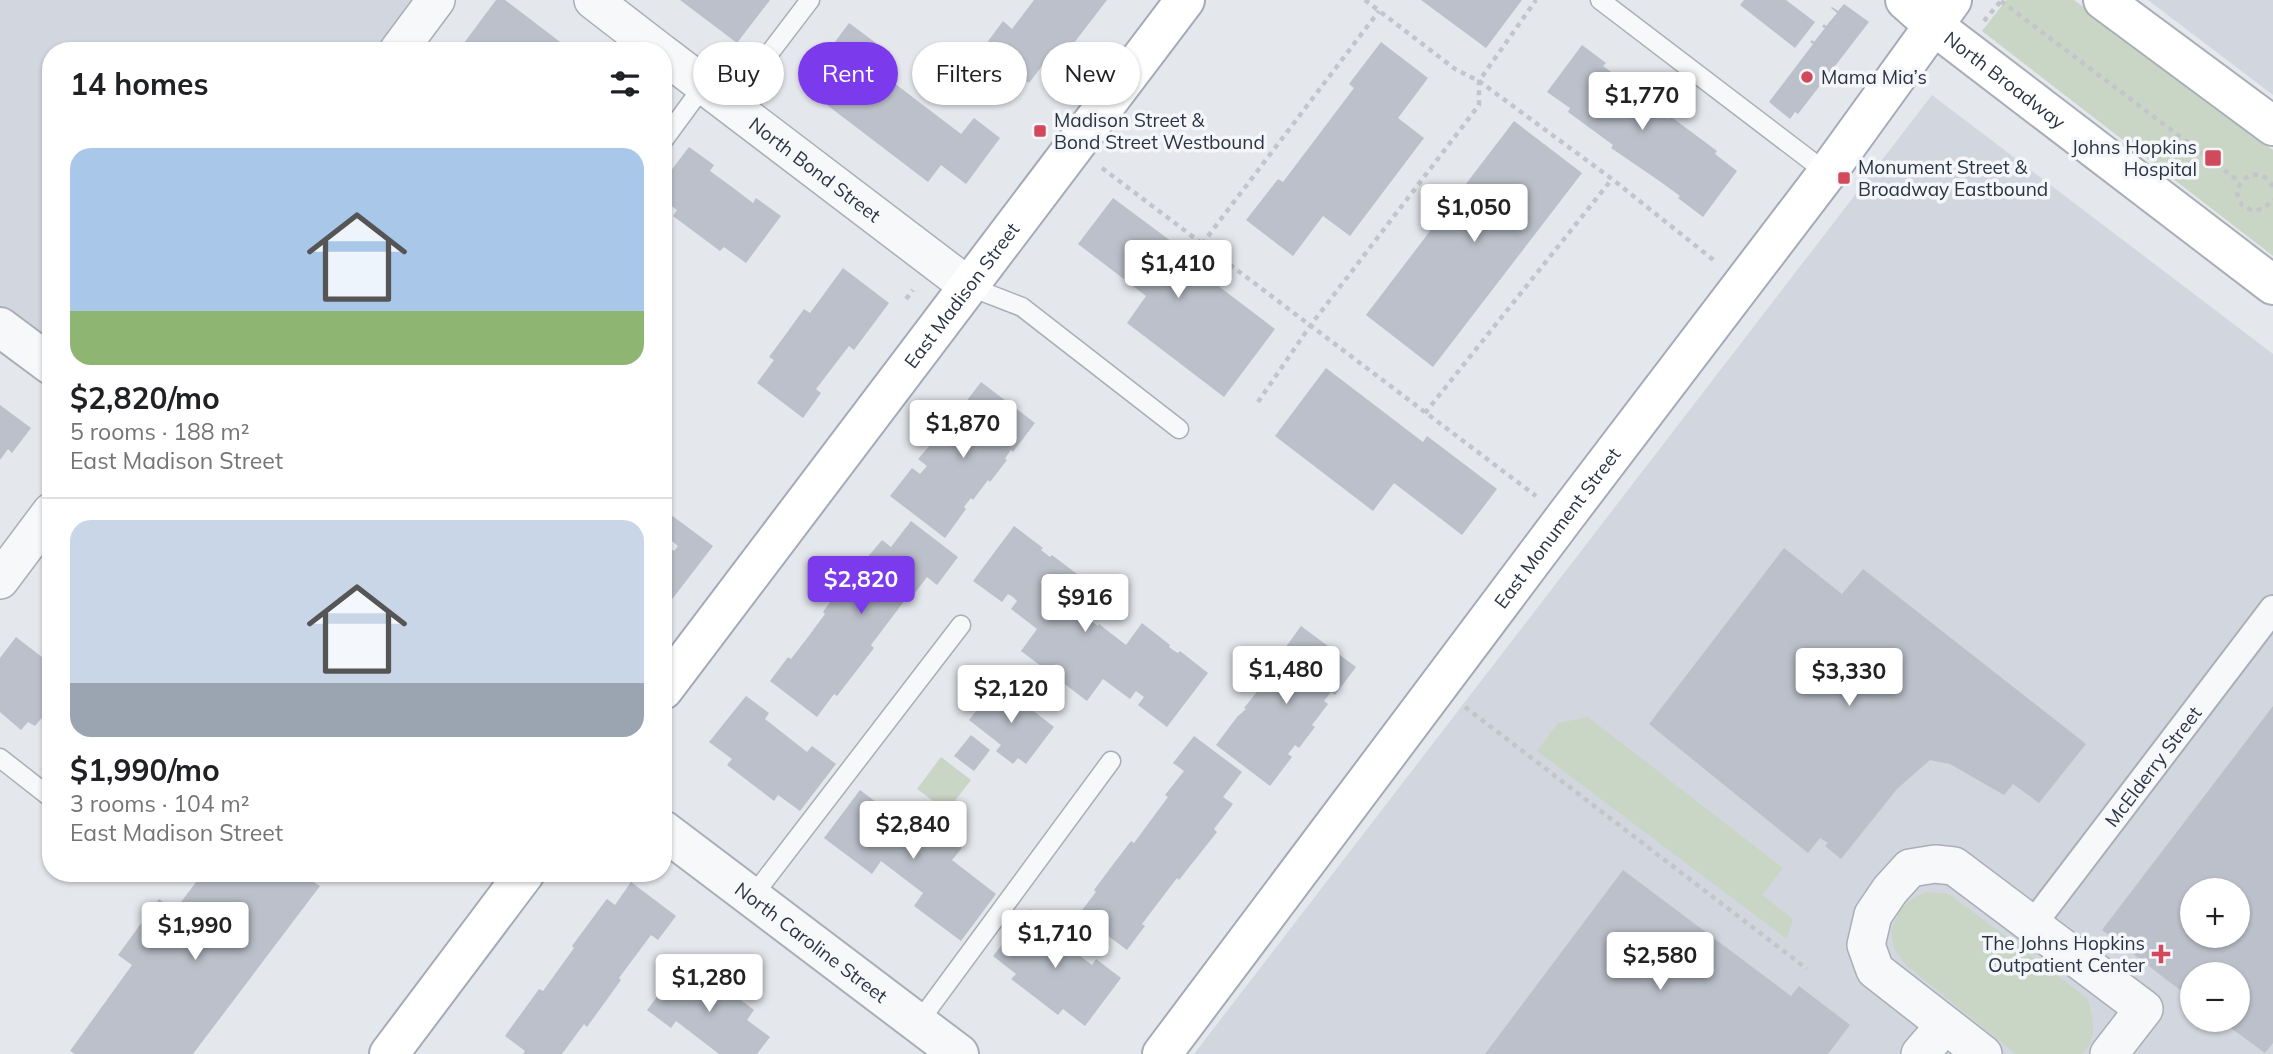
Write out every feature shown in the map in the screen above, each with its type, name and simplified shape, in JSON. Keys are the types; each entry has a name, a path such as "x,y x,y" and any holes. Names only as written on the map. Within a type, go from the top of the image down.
{"main road":[{"name":"East Madison Street","path":"672,678 1185,0"},
{"name":"North Broadway","path":"1905,0 1943,13 2273,285"},
{"path":"2104,0 2273,126"},
{"name":"East Monument Street","path":"1162,1054 1565,517 1744,284 1943,13"},
{"path":"393,1053 518,882"}],"street":[{"path":"405,42 436,0"},
{"path":"593,0 647,42"},
{"name":"North Bond Street","path":"672,61 693,77"},
{"name":"North Bond Street","path":"730,105 968,286"},
{"path":"0,327 42,358"},
{"path":"0,580 42,524"},
{"name":"McElderry Street","path":"2033,924 2273,610"},
{"name":"North Caroline Street","path":"672,837 959,1054"},
{"path":"1983,1054 1875,970 1866,945 1873,915 1890,890 1910,868 1935,864 1954,866 2144,1009 2109,1054"},
{"path":"1920,1054 1945,1025"}],"lane":[{"path":"769,42 810,0"},
{"path":"1600,0 1827,173"},
{"path":"672,133 705,105"},
{"path":"968,286 1022,307 1179,429"},
{"path":"752,897 961,625"},
{"path":"0,758 42,791"},
{"path":"918,1023 1111,761"}],"path":[{"path":"1365,0 1455,69 1479,81 1612,179 1744,284"},
{"path":"1258,402 1310,326 1479,105 1479,81 1536,0"},
{"path":"2001,1 2240,182"},
{"path":"1202,244 1379,11"},
{"path":"1074,146 1565,517"},
{"path":"2272,203 2259,211 2247,209 2236,194 2240,182 2249,175 2261,175 2271,182 2273,187"},
{"path":"1425,412 1612,179"},
{"path":"906,299 913,290"},
{"path":"1438,687 1807,968"}],"shaded area":[{"path":"0,0 431,0 400,42 42,42 42,360 0,328"},
{"path":"2148,0 2273,0 2273,95"},
{"path":"1932,95 2273,354 2273,1054 1194,1054"}],"green space":[{"path":"2006,0 2074,0 2273,150 2273,256 1982,31"},
{"path":"1588,717 1783,868 1762,895 1793,919 1787,939 1537,751 1558,723"},
{"path":"941,757 971,780 947,811 917,789"},
{"path":"1925,892 1949,894 2087,998 2093,1028 2087,1049 2081,1054 2016,1054 1907,966 1894,949 1891,931 1902,905"}],"building":[{"path":"496,0 505,0 560,42 465,42"},
{"path":"680,0 770,0 736,42"},
{"path":"1034,0 1107,0 1075,42 1041,42 1041,67 1029,83 1027,42 987,42 1003,21 1012,29"},
{"path":"1421,0 1522,0 1486,48"},
{"path":"1744,0 1786,0 1815,22 1795,48 1740,5"},
{"name":"Mama Mia’s","path":"1844,4 1869,22 1798,114 1795,112 1790,119 1769,102 1813,44 1810,42 1814,42 1825,28 1822,27 1824,24 1826,26 1837,13 1831,8 1838,11"},
{"path":"849,23 875,42 835,42"},
{"path":"1381,42 1428,78 1398,118 1424,138 1350,236 1323,216 1293,256 1246,220 1278,179 1283,182 1354,88 1349,84"},
{"path":"1582,45 1606,63 1603,66 1650,100 1647,103 1668,119 1670,116 1717,151 1715,154 1737,171 1703,217 1678,198 1680,196 1611,148 1613,145 1568,112 1570,108 1547,92"},
{"path":"898,86 912,97 912,105 923,105 961,134 974,118 1000,138 966,184 941,165 928,182 827,105 898,105"},
{"path":"1514,121 1582,173 1433,367 1366,315"},
{"path":"689,147 714,165 710,171 753,203 756,198 781,216 746,263 724,247 720,251 673,216 677,210 672,206 672,169"},
{"path":"1113,198 1183,250 1179,256 1275,329 1224,397 1127,323 1146,296 1078,244"},
{"path":"843,268 889,303 854,350 849,346 816,389 821,393 803,418 757,383 774,360 769,357 804,309 810,313"},
{"path":"1326,368 1423,442 1427,436 1497,489 1462,535 1394,483 1373,511 1275,436"},
{"path":"981,382 1035,423 1013,452 1011,450 1005,459 1007,460 990,482 988,480 973,500 971,498 967,503 964,507 966,509 945,538 890,496 912,468 920,474 927,466 918,459 953,419 961,426 968,417 959,411"},
{"path":"0,405 31,428 12,453 8,449 0,460"},
{"path":"672,516 713,546 672,599 672,550 674,551 678,546 672,541"},
{"path":"911,521 958,557 937,585 927,577 908,602 905,600 871,645 874,648 817,717 770,681 808,637 859,562 862,564 882,540 891,547"},
{"path":"1014,526 1043,548 1041,550 1050,557 1052,555 1081,577 1064,598 1091,618 1090,620 1126,645 1142,623 1170,645 1169,647 1178,653 1180,651 1208,673 1167,727 1138,705 1144,697 1136,691 1130,699 1103,679 1087,701 1058,679 1064,670 1056,664 1049,672 1021,651 1037,629 1011,609 1017,601 1013,597 1008,594 1002,602 973,581"},
{"path":"1784,548 1842,594 1863,569 2086,744 2039,803 2013,784 2004,795 1950,764 1930,760 1897,789 1841,859 1825,846 1828,843 1820,838 1808,853 1649,724"},
{"path":"1301,626 1356,667 1335,695 1331,692 1324,701 1328,704 1312,725 1315,727 1299,748 1295,745 1288,754 1292,757 1270,786 1216,745 1246,709 1244,708 1260,688 1256,685 1282,656 1280,655"},
{"path":"16,637 42,657 42,718 35,726 28,722 21,730 0,712 0,658"},
{"path":"998,683 1054,727 1026,764 1018,758 1013,764 996,751 1001,745 969,720"},
{"path":"746,696 769,713 765,719 807,752 812,746 836,764 800,811 778,795 774,801 727,765 732,759 709,742"},
{"path":"2273,706 2273,1043 2265,1053 2236,1032 2250,1032 2250,962 2180,962 2180,990 2102,930"},
{"path":"971,735 990,750 974,771 954,756"},
{"path":"1194,736 1242,772 1223,797 1233,804 1214,829 1217,832 1179,880 1177,878 1142,924 1145,926 1127,950 1079,914 1131,841 1134,843 1168,797 1165,795 1184,771 1173,763"},
{"path":"860,790 905,824 914,812 962,848 952,860 996,894 961,941 914,906 923,893 881,861 872,874 824,838"},
{"path":"1623,870 1791,996 1799,986 1850,1025 1828,1054 1485,1054"},
{"path":"196,882 314,882 320,886 193,1054 75,1054 70,1051 132,965 118,955 159,899 175,910"},
{"path":"631,882 676,916 658,940 651,935 587,1027 584,1024 562,1054 523,1054 525,1051 505,1036 539,989 543,991 606,900 615,905"},
{"path":"1030,909 1054,928 1050,933 1092,965 1096,959 1121,978 1085,1026 1063,1009 1058,1015 1011,979 1016,974 993,956"},
{"path":"681,965 703,981 708,975 754,1010 747,1020 770,1037 757,1054 719,1054 676,1021 671,1028 647,1010"}],"place":[{"name":"Mama Mia’s","path":"1807,77"},
{"name":"Madison Street & Bond Street Westbound","path":"1040,131"},
{"name":"Johns Hopkins Hospital","path":"2213,158"},
{"name":"Monument Street & Broadway Eastbound","path":"1844,178"},
{"name":"The Johns Hopkins Outpatient Center","path":"2161,954"}]}
